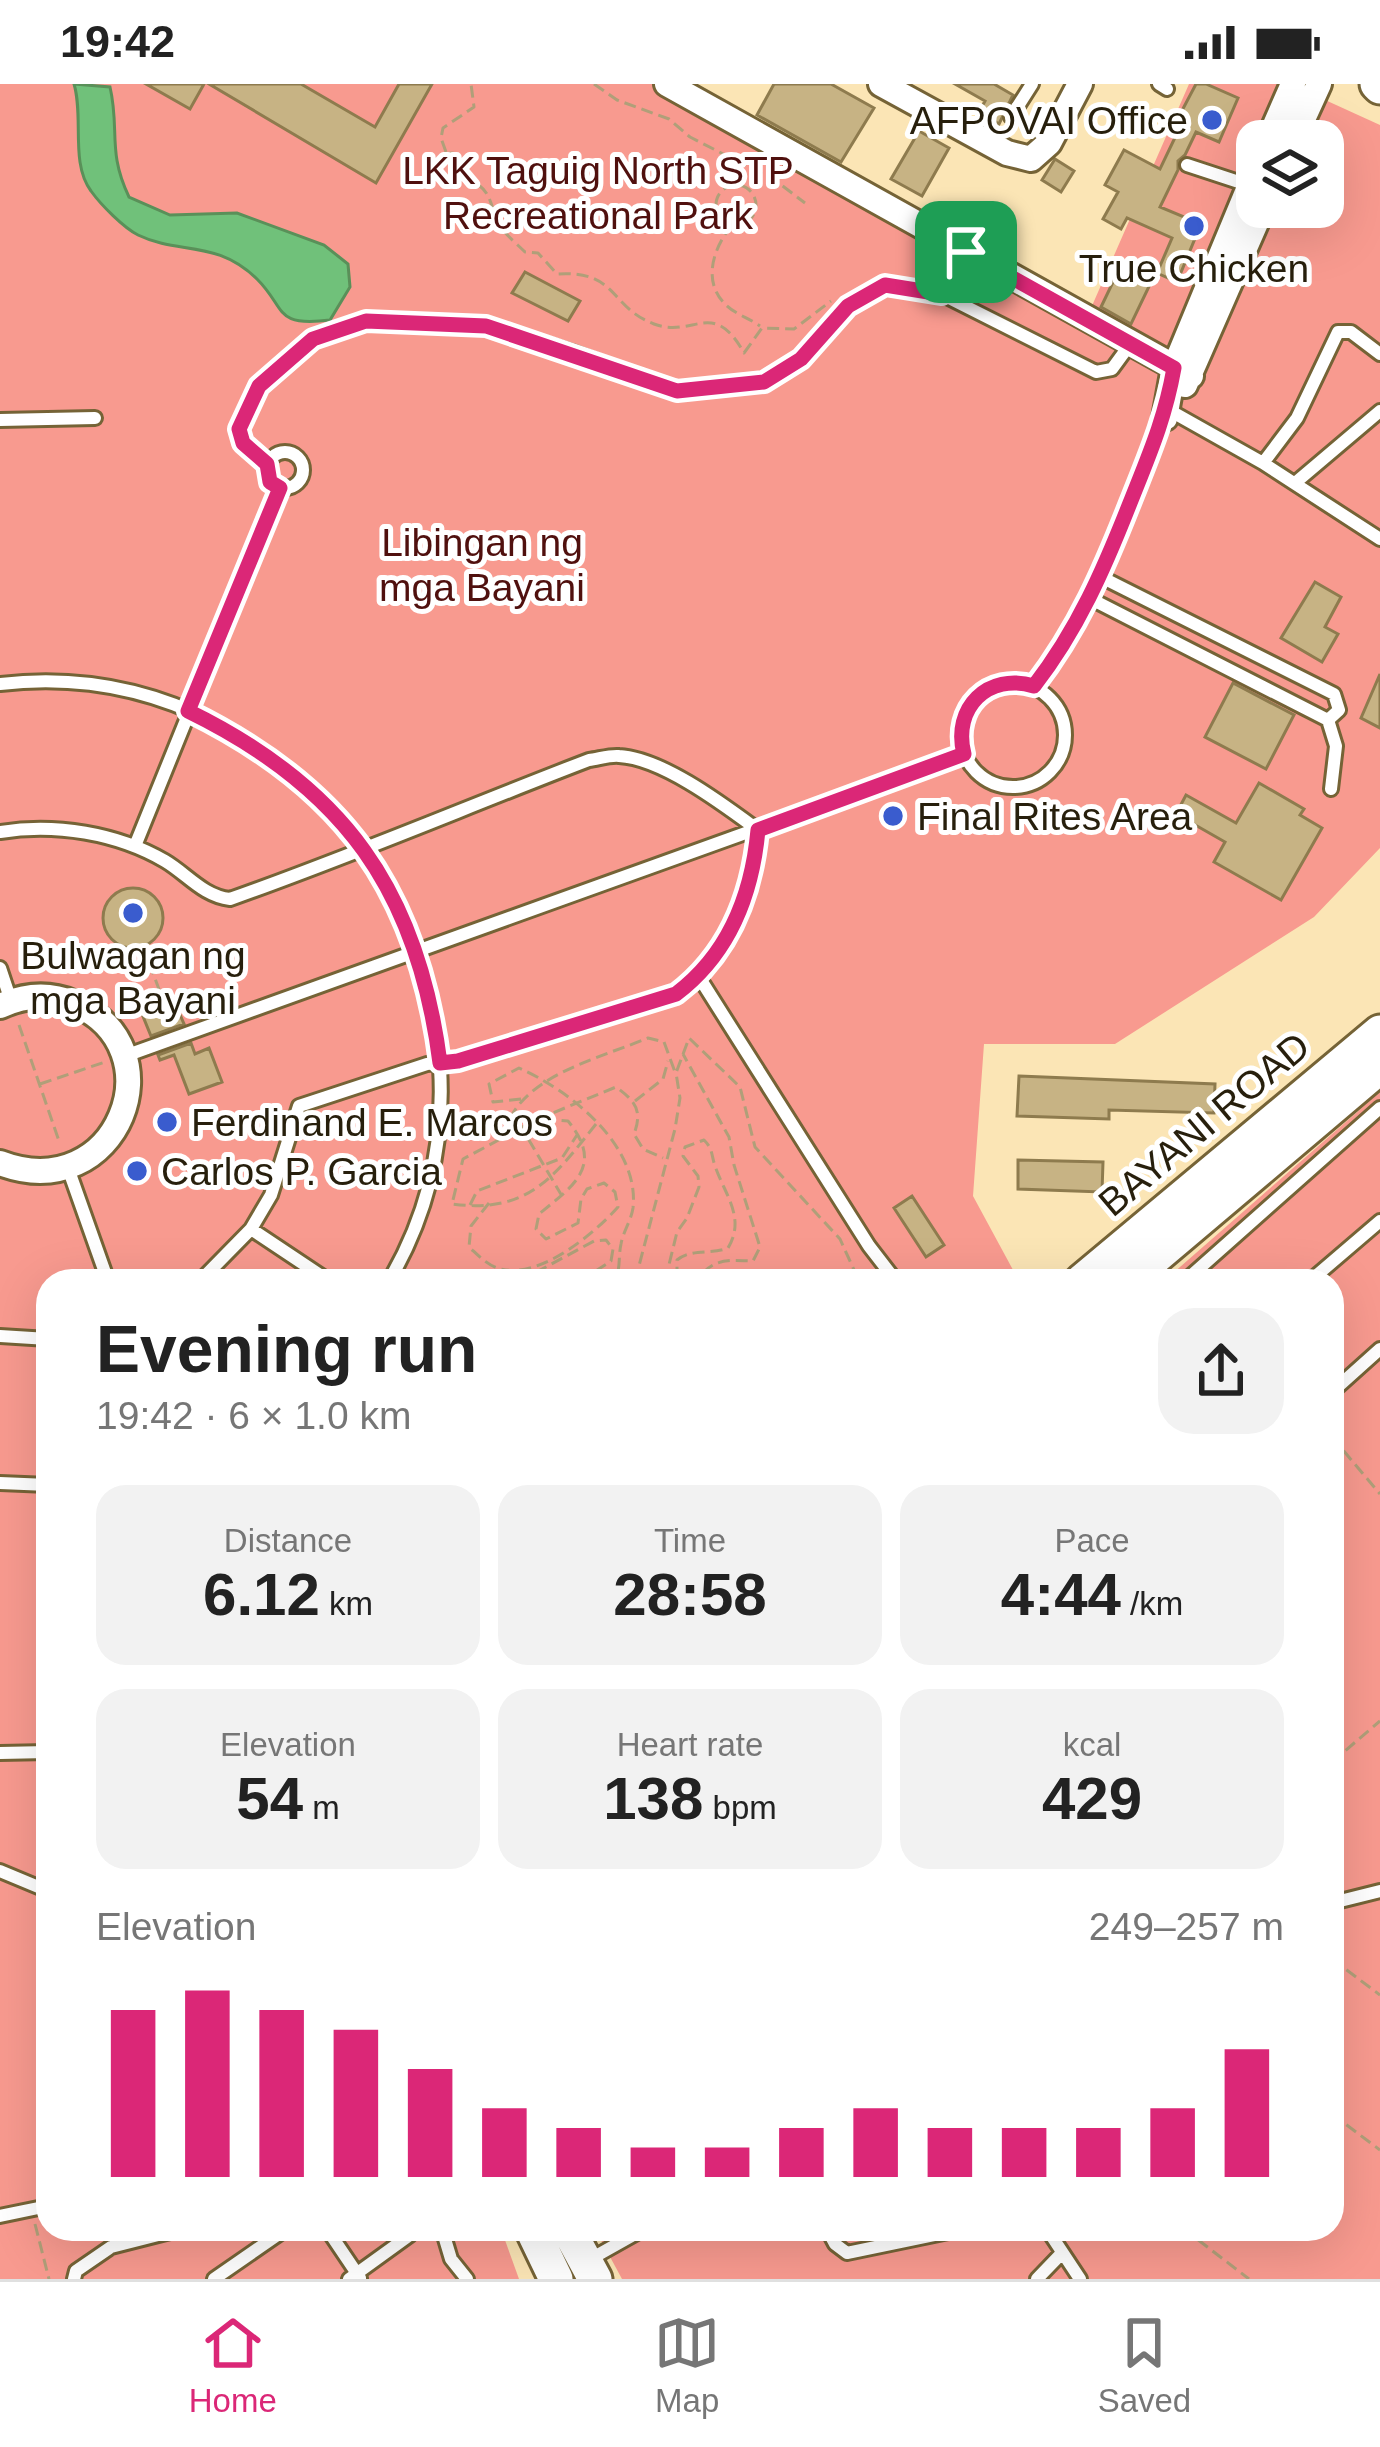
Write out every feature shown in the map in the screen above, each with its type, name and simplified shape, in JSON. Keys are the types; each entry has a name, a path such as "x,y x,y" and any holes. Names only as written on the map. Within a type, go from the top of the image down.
{"main road":[{"name":"BAYANI ROAD","path":"1096,1269 1380,1032"},
{"name":"BAYANI ROAD","path":"1141,1269 1380,1067"},
{"path":"537,2241 551,2278"},
{"path":"574,2241 590,2270"}],"street":[{"path":"667,84 1182,372"},
{"path":"881,84 1007,153 1031,159 1048,142 1070,88"},
{"path":"1277,120 1293,84"},
{"path":"1302,120 1318,84"},
{"path":"1167,412 1240,228"},
{"path":"0,1162 34,1172 68,1168 98,1151 119,1124 128,1090 123,1056 106,1026 79,1005 45,996 6,1003"},
{"path":"551,2278 590,2270"}],"lane":[{"path":"1011,117 1032,84"},
{"path":"1186,164 1236,180"},
{"path":"941,294 966,252"},
{"path":"267,464 280,452 292,453 302,462 303,474 297,485 280,488 270,482 267,464 243,443 239,429 259,386 313,339 366,321 486,326 677,391 764,382 801,359 848,306 885,285 941,294 1096,372 1112,369 1131,343"},
{"path":"1263,463 1297,418 1338,332 1351,332 1380,353"},
{"path":"1295,483 1380,411"},
{"path":"1034,686 1065,646 1091,599 1167,412 1263,463 1380,539"},
{"path":"0,419 95,418"},
{"path":"135,846 280,488"},
{"path":"1101,577 1334,694 1340,710 1328,720"},
{"path":"1091,599 1328,720 1336,746 1331,789"},
{"path":"0,684 76,683 134,693 188,711 239,736 286,768 328,806 364,849 394,898 417,951 433,1006 440,1063 440,1115 432,1167 419,1217 395,1269"},
{"path":"1001,683 1034,686 1054,701 1064,722 1064,746 1054,768 1024,786 999,785 979,774 964,754 962,721 973,701 1001,683"},
{"path":"123,1056 964,754"},
{"path":"0,832 45,829 95,834 135,846 212,894 230,898 590,760 619,756 651,765 686,783 758,830"},
{"path":"212,1269 250,1229 271,1195 299,1106 676,994 699,977 721,950 740,911 755,869 758,830"},
{"path":"0,968 6,1003"},
{"path":"699,977 887,1269"},
{"path":"1199,1269 1380,1108"},
{"path":"68,1168 104,1269"},
{"path":"1324,1269 1380,1221"},
{"path":"250,1229 311,1269"},
{"path":"0,1336 36,1338"},
{"path":"1344,1381 1380,1349"},
{"path":"0,1483 36,1484"},
{"path":"0,1753 36,1752"},
{"path":"0,1871 36,1886"},
{"path":"1344,1900 1380,1891"},
{"path":"0,2216 36,2209"},
{"path":"74,2279 76,2271 111,2247 135,2241"},
{"path":"214,2279 269,2241"},
{"path":"334,2241 356,2277 402,2241"},
{"path":"446,2241 451,2258 467,2279"},
{"path":"590,2270 628,2241"},
{"path":"836,2241 847,2253 905,2241"},
{"path":"1054,2241 1080,2279"},
{"path":"1037,2279 1061,2254"}],"path":[{"path":"446,154 443,128 474,107 471,84"},
{"path":"594,84 617,100 669,119 690,137 776,181 805,203"},
{"path":"454,153 465,162 464,176 458,181 443,179 438,166 446,154 454,153"},
{"path":"464,176 483,186 499,226 525,252 538,253 557,274 580,272 602,280 628,307 656,325 675,327 709,320 732,332 743,352 763,328"},
{"path":"732,225 716,212 715,201 728,185 738,184 754,196 756,208 752,218 732,225 716,245 712,278 729,309 763,328 794,329 826,303 845,297"},
{"path":"143,946 167,1011"},
{"path":"6,1003 68,1168"},
{"path":"562,1196 513,1113 521,1099 548,1081 648,1038 664,1042 680,1098 638,1269"},
{"path":"676,1073 689,1038 740,1087 755,1147 840,1239 854,1269"},
{"path":"683,1054 729,1137 760,1247 753,1261 725,1260 706,1269"},
{"path":"39,1084 123,1056"},
{"path":"635,1101 663,1079 668,1060"},
{"path":"521,1099 493,1102 489,1084 519,1068 548,1081 612,1138 629,1177 634,1204 620,1247 621,1269"},
{"path":"596,1124 551,1180 524,1196 469,1206 452,1204 464,1159 538,1119 616,1087 635,1101 640,1119 634,1134 643,1149 665,1159"},
{"path":"525,1269 553,1258 618,1207 615,1192 604,1183 587,1189 578,1223 547,1239 536,1229 539,1214 578,1183 585,1161 578,1133 568,1121 538,1119"},
{"path":"469,1206 477,1191 562,1158 578,1133"},
{"path":"668,1269 677,1232 699,1187 698,1176 683,1156 685,1147 704,1140 731,1197 736,1228 728,1248 686,1252 677,1260 676,1269"},
{"path":"489,1203 471,1226 470,1247 501,1269"},
{"path":"542,1269 594,1241 606,1240 614,1249 611,1261 599,1269"},
{"path":"1344,1451 1380,1494"},
{"path":"1344,1752 1380,1720"},
{"path":"1344,1968 1380,1995"},
{"path":"1344,2123 1380,2150"},
{"path":"31,2210 36,2230"},
{"path":"39,2241 48,2278 40,2279"},
{"path":"1200,2241 1249,2279"}],"green space":[{"name":"Libingan ng mga Bayani","path":"0,84 674,84 1088,315 1189,84 1290,84 1380,125 1380,848 1314,917 1115,1044 984,1044 973,1196 1013,1269 36,1269 36,2241 505,2241 519,2279 0,2279"},
{"path":"1380,1092 1380,2279 622,2279 601,2241 1344,2241 1344,1269 1178,1269"}],"shaded area":[{"path":"74,84 110,87 118,166 129,197 170,215 237,213 324,245 348,264 350,287 330,320 290,318 242,266 212,253 153,241 113,216 91,191 81,167"}],"building":[{"path":"146,84 204,84 190,109"},
{"path":"209,84 301,84 375,127 399,84 432,84 376,183"},
{"path":"774,84 831,84 874,108 841,162 757,115"},
{"path":"955,84 994,84 1013,95 999,124 979,112 985,101"},
{"path":"1196,84 1238,98 1219,142 1196,132 1178,161 1160,207 1201,224 1177,282 1157,273 1172,238 1127,218 1121,229 1103,219 1118,192 1105,185 1124,150 1160,169"},
{"path":"919,131 949,148 922,196 891,179"},
{"path":"1055,159 1074,171 1061,192 1042,180"},
{"path":"1133,264 1154,276 1131,324 1101,307 1114,280 1121,283"},
{"path":"525,272 580,301 568,321 512,293"},
{"path":"1315,582 1341,597 1325,627 1338,634 1322,662 1281,638"},
{"path":"1380,674 1380,728 1361,718"},
{"path":"1233,683 1294,715 1266,769 1205,737"},
{"path":"1259,783 1304,809 1300,815 1322,828 1281,900 1214,862 1225,842 1176,814 1186,795 1236,823"},
{"name":"Bulwagan ng mga Bayani","path":"133,888 154,897 163,918 154,939 133,948 112,939 103,918 112,897"},
{"path":"175,1003 184,1024 151,1036 142,1014"},
{"path":"191,1043 195,1054 209,1048 222,1082 189,1094 174,1055 160,1060 158,1055"},
{"path":"1019,1076 1215,1084 1214,1113 1109,1110 1109,1119 1017,1116"},
{"path":"1018,1160 1103,1162 1102,1192 1018,1189"},
{"path":"912,1196 944,1245 926,1257 894,1208"}],"place":[{"name":"AFPOVAI Office","path":"1212,120"},
{"name":"True Chicken","path":"1194,226"},
{"name":"Final Rites Area","path":"893,816"},
{"name":"Bulwagan ng mga Bayani","path":"133,913"},
{"name":"Ferdinand E. Marcos","path":"167,1122"},
{"name":"Carlos P. Garcia","path":"137,1171"}],"route":[{"path":"966,252 1174,368 1165,418 1101,577 1065,646 1034,686 1001,683 973,701 962,721 964,754 758,830 755,869 721,950 699,977 676,994 440,1063 433,1006 417,951 394,898 364,849 328,806 286,768 239,736 188,711 280,488 270,482 267,464 243,443 239,429 259,386 313,339 366,321 486,326 677,391 764,382 801,359 848,306 885,285 941,294 966,252"}],"park label":[{"name":"LKK Taguig North STP Recreational Park","path":"598,192"}]}
